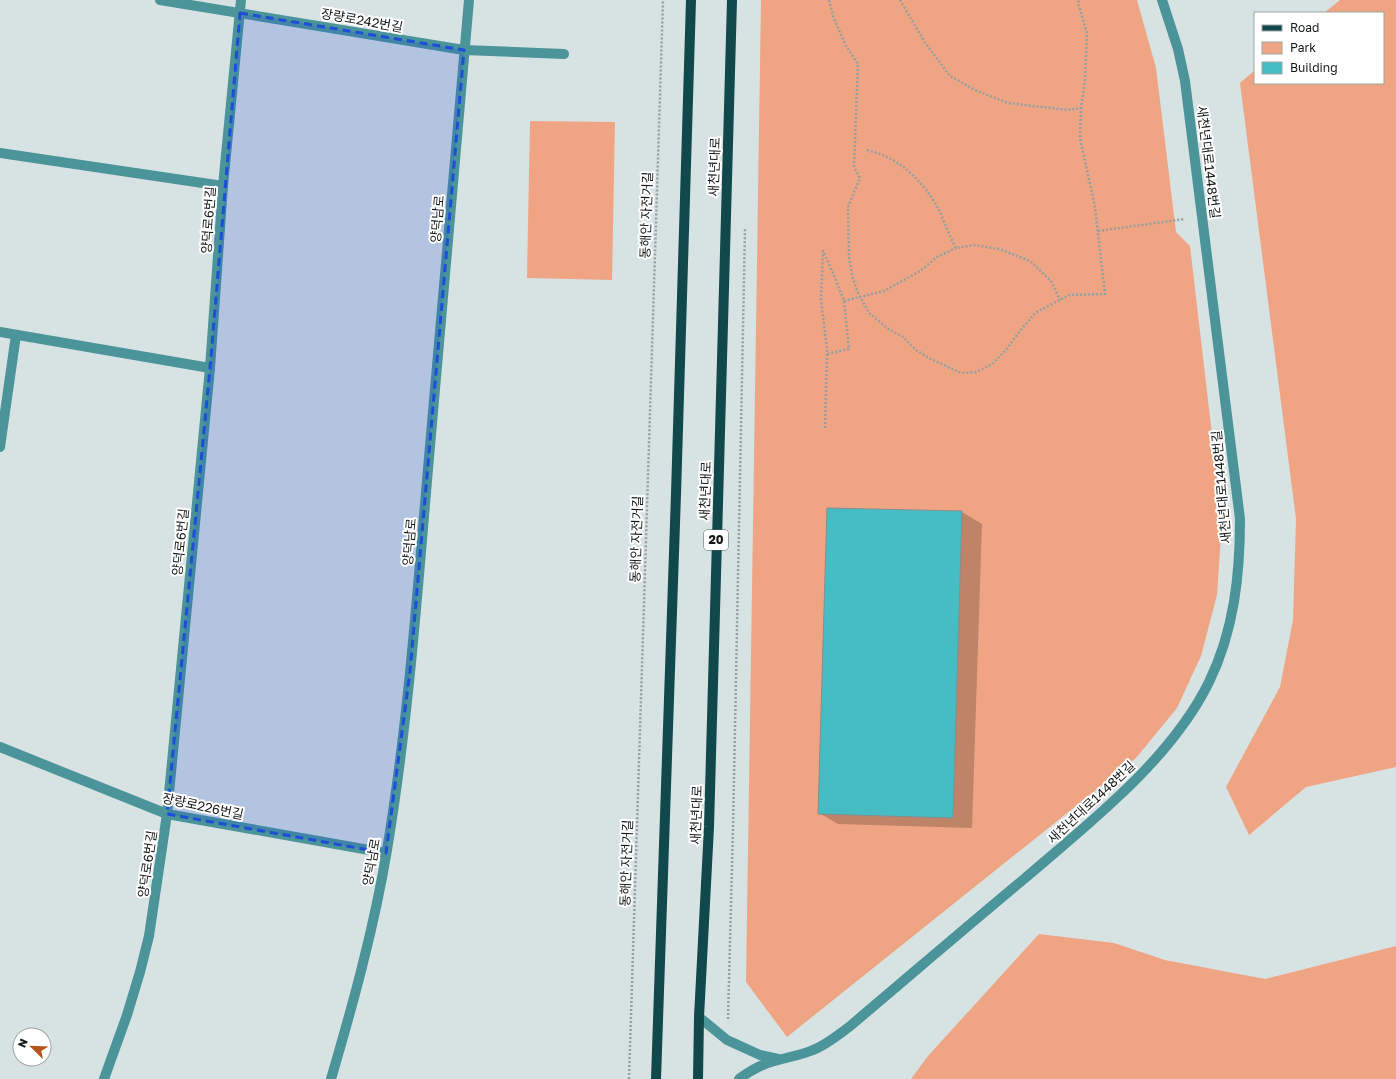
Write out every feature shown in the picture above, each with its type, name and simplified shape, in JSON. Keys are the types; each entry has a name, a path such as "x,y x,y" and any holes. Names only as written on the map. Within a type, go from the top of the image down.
{"main road":[{"path":"656,1079 691,0"},
{"name":"새천년대로","path":"698,1079 699,1018 709,827 732,0"}],"street":[{"name":"장량로242번길","path":"160,0 464,50 564,54"},
{"name":"양덕로6번길","path":"104,1079 127,1014 147,944 167,814 210,368 223,186 241,0"},
{"name":"양덕남로","path":"331,1079 346,1029 364,959 386,853 396,791 410,672 468,0"},
{"name":"새천년대로1448번길","path":"739,1079 749,1071 763,1065 815,1050 832,1040 849,1027 1111,804 1158,755 1180,729 1197,705 1209,682 1228,633 1232,614 1240,551 1240,525 1203,216 1185,81 1178,49 1162,0"},
{"path":"0,153 223,186"},
{"path":"0,332 210,368"},
{"path":"0,447 16,335"},
{"name":"장량로226번길","path":"0,747 167,814 386,853"},
{"name":"새천년대로1448번길","path":"699,1018 727,1040 760,1055 780,1060"}],"path":[{"name":"동해안 자전거길","path":"629,1079 662,0"},
{"path":"829,0 834,19 846,46 858,64 854,167 860,178 848,207 849,258 853,278 860,298 869,313 887,328 903,337 916,350 929,358 961,373 976,372 992,364 1006,350 1035,312 1069,295 1104,294 1095,207 1080,138 1087,33 1078,2 1075,0"},
{"path":"900,0 924,41 950,76 977,92 1008,103 1066,110 1081,108"},
{"path":"867,150 887,157 904,167 921,184 939,211 956,248"},
{"path":"1098,231 1203,216"},
{"path":"727,1040 733,828 745,223"},
{"path":"844,301 884,291 920,271 937,258 956,248 974,245 999,249 1030,261 1051,281 1060,300"},
{"path":"825,428 827,354 821,300 823,252 844,301 849,349 827,354"}],"highlighted area":[{"path":"240,13 464,50 410,672 386,853 167,814 210,368"}],"green space":[{"path":"761,0 1137,0 1156,68 1176,232 1190,246 1222,520 1217,595 1201,656 1177,708 1136,758 787,1037 746,982"},
{"path":"1340,0 1396,0 1396,767 1306,787 1249,835 1226,787 1280,687 1293,620 1296,519 1240,83 1254,71 1254,84 1384,84 1384,12 1325,12"},
{"path":"530,121 615,122 612,280 527,278"},
{"path":"1039,934 1114,943 1165,960 1265,979 1396,946 1396,1079 911,1079 928,1056"}],"building":[{"path":"827,508 962,511 953,818 818,814"}]}
